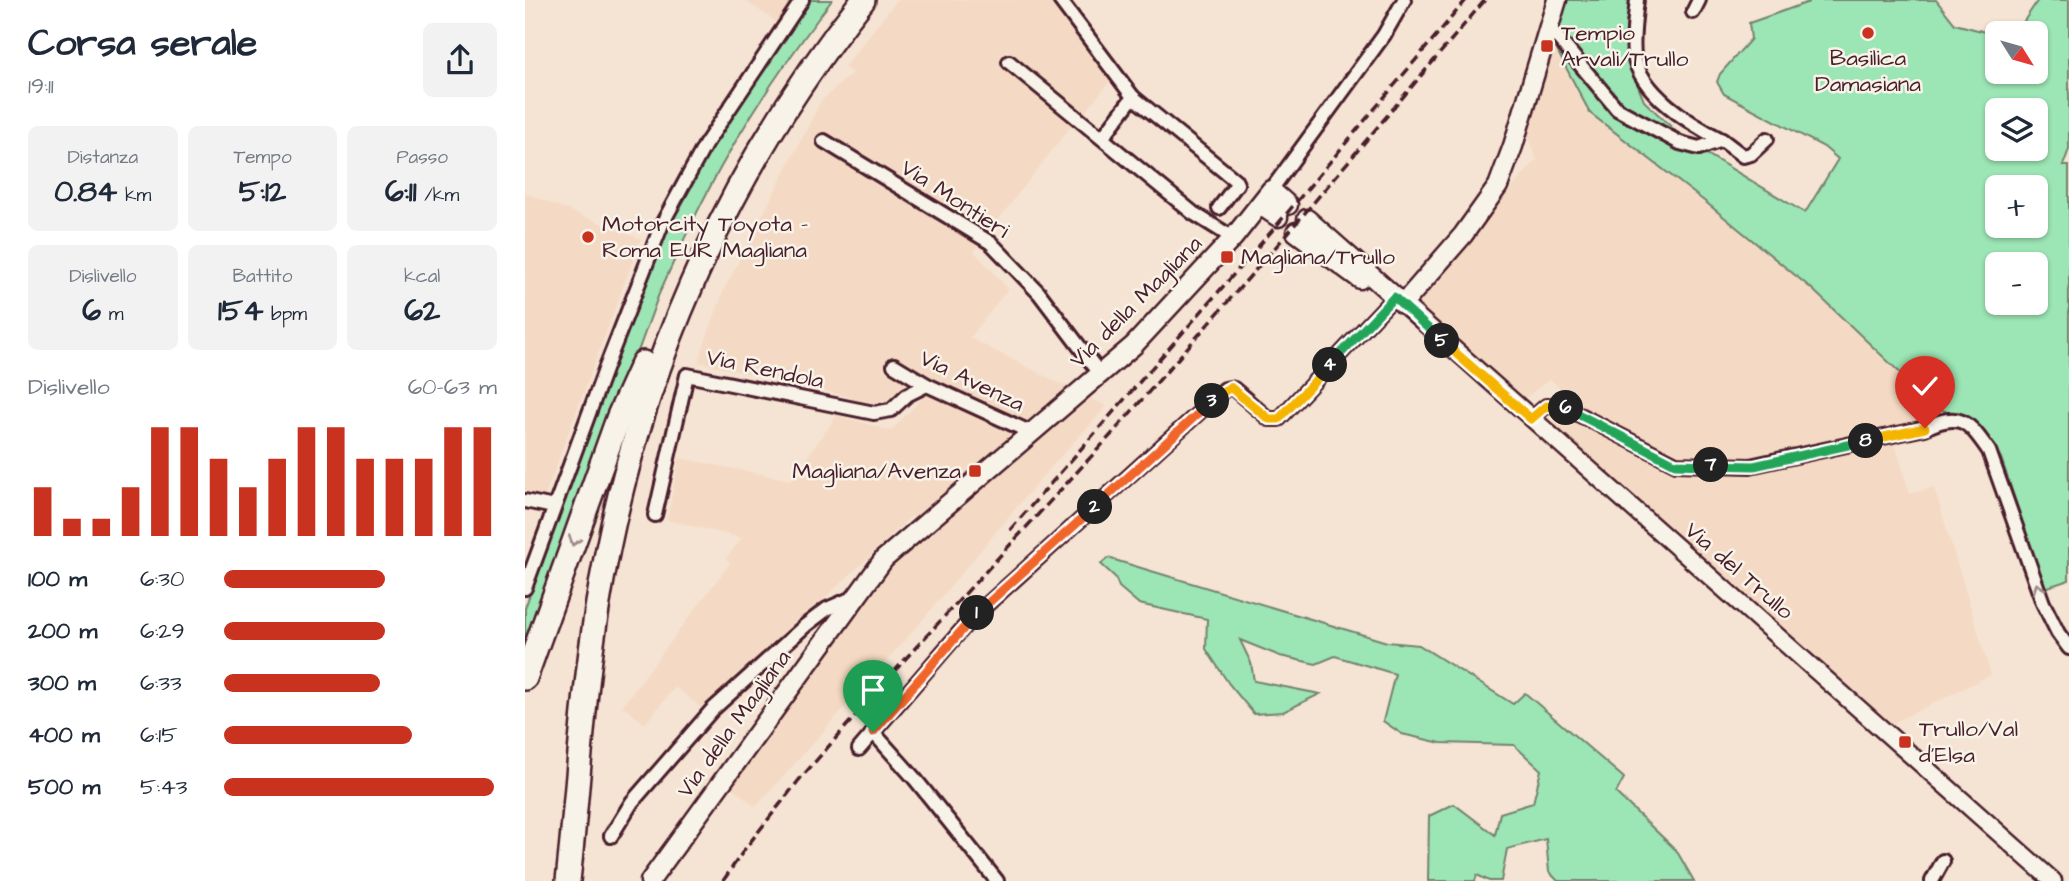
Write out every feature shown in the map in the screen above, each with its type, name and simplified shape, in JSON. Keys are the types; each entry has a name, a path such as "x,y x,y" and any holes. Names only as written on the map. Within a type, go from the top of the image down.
{"highway":[{"path":"525,678 619,416 685,260 733,166 786,80 844,0"},
{"path":"568,881 598,604 622,485 652,383 695,274 746,173 801,85 863,0"},
{"path":"553,881 575,661 587,578 608,477 643,363"}],"main road":[{"path":"1398,300 1463,235 1498,186 1513,146 1557,0"},
{"name":"Via della Magliana","path":"650,881 890,552 1101,375 1151,327 1233,238 1271,190"},
{"path":"1260,205 1283,211 1271,190"},
{"name":"Via del Trullo","path":"1301,225 1398,300"}],"street":[{"path":"525,588 645,263 662,224 705,145 802,0"},
{"path":"1060,0 1133,97 1235,180 1237,184 1219,208"},
{"name":"Via della Magliana","path":"1271,190 1384,35 1404,0"},
{"path":"1637,0 1633,46 1635,59 1644,80 1668,106 1742,156 1751,154 1767,139"},
{"path":"1549,27 1617,109 1680,143 1699,148 1722,140"},
{"path":"1009,62 1193,214 1233,238"},
{"path":"1103,137 1133,97"},
{"name":"Via Montieri","path":"824,141 991,243 1039,293 1101,375"},
{"path":"859,749 971,619 1225,389 1234,389 1269,419 1279,419 1398,300"},
{"name":"Via del Trullo","path":"1398,300 2053,881"},
{"name":"Via Avenza","path":"894,365 927,385 1032,433"},
{"name":"Via Rendola","path":"656,515 687,375 874,413 891,410 907,395 927,385"},
{"path":"1531,419 1546,406 1564,407 1675,464 1746,467 1925,428 1946,419 1961,421 1976,432 1989,450 2043,603 2069,648"},
{"path":"525,501 554,507"},
{"name":"Via della Magliana","path":"611,836 632,802 712,710 806,625 827,609 857,596"},
{"path":"873,732 915,779 997,881"},
{"path":"1932,881 1943,861"}],"shaded area":[{"path":"744,0 794,0 777,22"},
{"path":"897,0 1049,0 1111,80 1083,115 1006,51 999,59 1072,125 974,251 1008,289 970,338 1071,389 1029,425 935,381 891,356 883,369 909,381 889,407 858,403 850,397 698,362 723,292 821,101 852,73 844,67"},
{"path":"1552,41 1708,204 1812,289 1937,408 1934,417 1745,459 1674,456 1591,418 1550,379 1521,401 1412,303 1537,159 1524,130"},
{"path":"525,193 641,239 544,499 525,495"},
{"path":"931,395 1020,430 916,519 911,516 704,710 675,687 645,724 622,706 730,563 726,558 742,538 667,520 679,458 791,480 837,415 891,431 923,397"},
{"path":"1087,397 1107,406 1042,477 921,622 756,807 728,784 900,553"},
{"path":"1562,410 1676,467 1748,471 1894,440 1910,494 1934,487 1991,675 1889,725 1553,427 1553,421"}],"green space":[{"path":"810,0 832,0 778,74 741,131 701,204 659,294 525,661 525,608 624,337 673,214 734,109"},
{"path":"1563,0 1631,0 1626,22 1629,64 1644,101 1687,142 1805,213 1838,159 1824,147 1724,94 1717,82 1720,74 1751,39 1749,23 1809,0 1936,0 1955,24 1985,32 1985,84 2048,84 2048,21 2024,21 2038,0 2069,0 2069,149 2063,166 2069,166 2069,580 2045,588 2001,458 1985,432 1973,422 1937,408 1812,289 1590,113 1552,41"},
{"path":"1108,558 1387,642 1419,645 1513,704 1525,693 1624,778 1616,793 1676,850 1694,881 1558,881 1549,872 1546,839 1507,849 1501,881 1489,881 1477,875 1475,881 1428,881 1429,816 1454,804 1495,835 1500,813 1533,803 1541,770 1514,745 1441,743 1402,734 1383,721 1395,674 1335,656 1316,664 1280,656 1240,640 1251,663 1254,681 1320,694 1283,712 1254,714 1229,684 1206,649 1207,619 1139,604 1119,587 1115,577 1101,564"}],"railway":[{"path":"1010,530 1277,225 1466,0"},
{"path":"723,881 799,780 908,656 1111,435 1287,234 1485,0"}],"place":[{"name":"Basilica Damasiana","path":"1868,33"},
{"name":"Tempio Arvali/Trullo","path":"1547,46"},
{"name":"Motorcity Toyota - Roma EUR Magliana","path":"588,237"},
{"name":"Magliana/Trullo","path":"1227,257"},
{"name":"Magliana/Avenza","path":"975,471"},
{"name":"Trullo/Val d'Elsa","path":"1905,742"}],"route":[{"path":"873,732 971,619 1225,389 1234,389 1269,419 1279,419 1394,297 1531,419 1546,406 1564,407 1675,464 1754,466 1925,428"}]}
